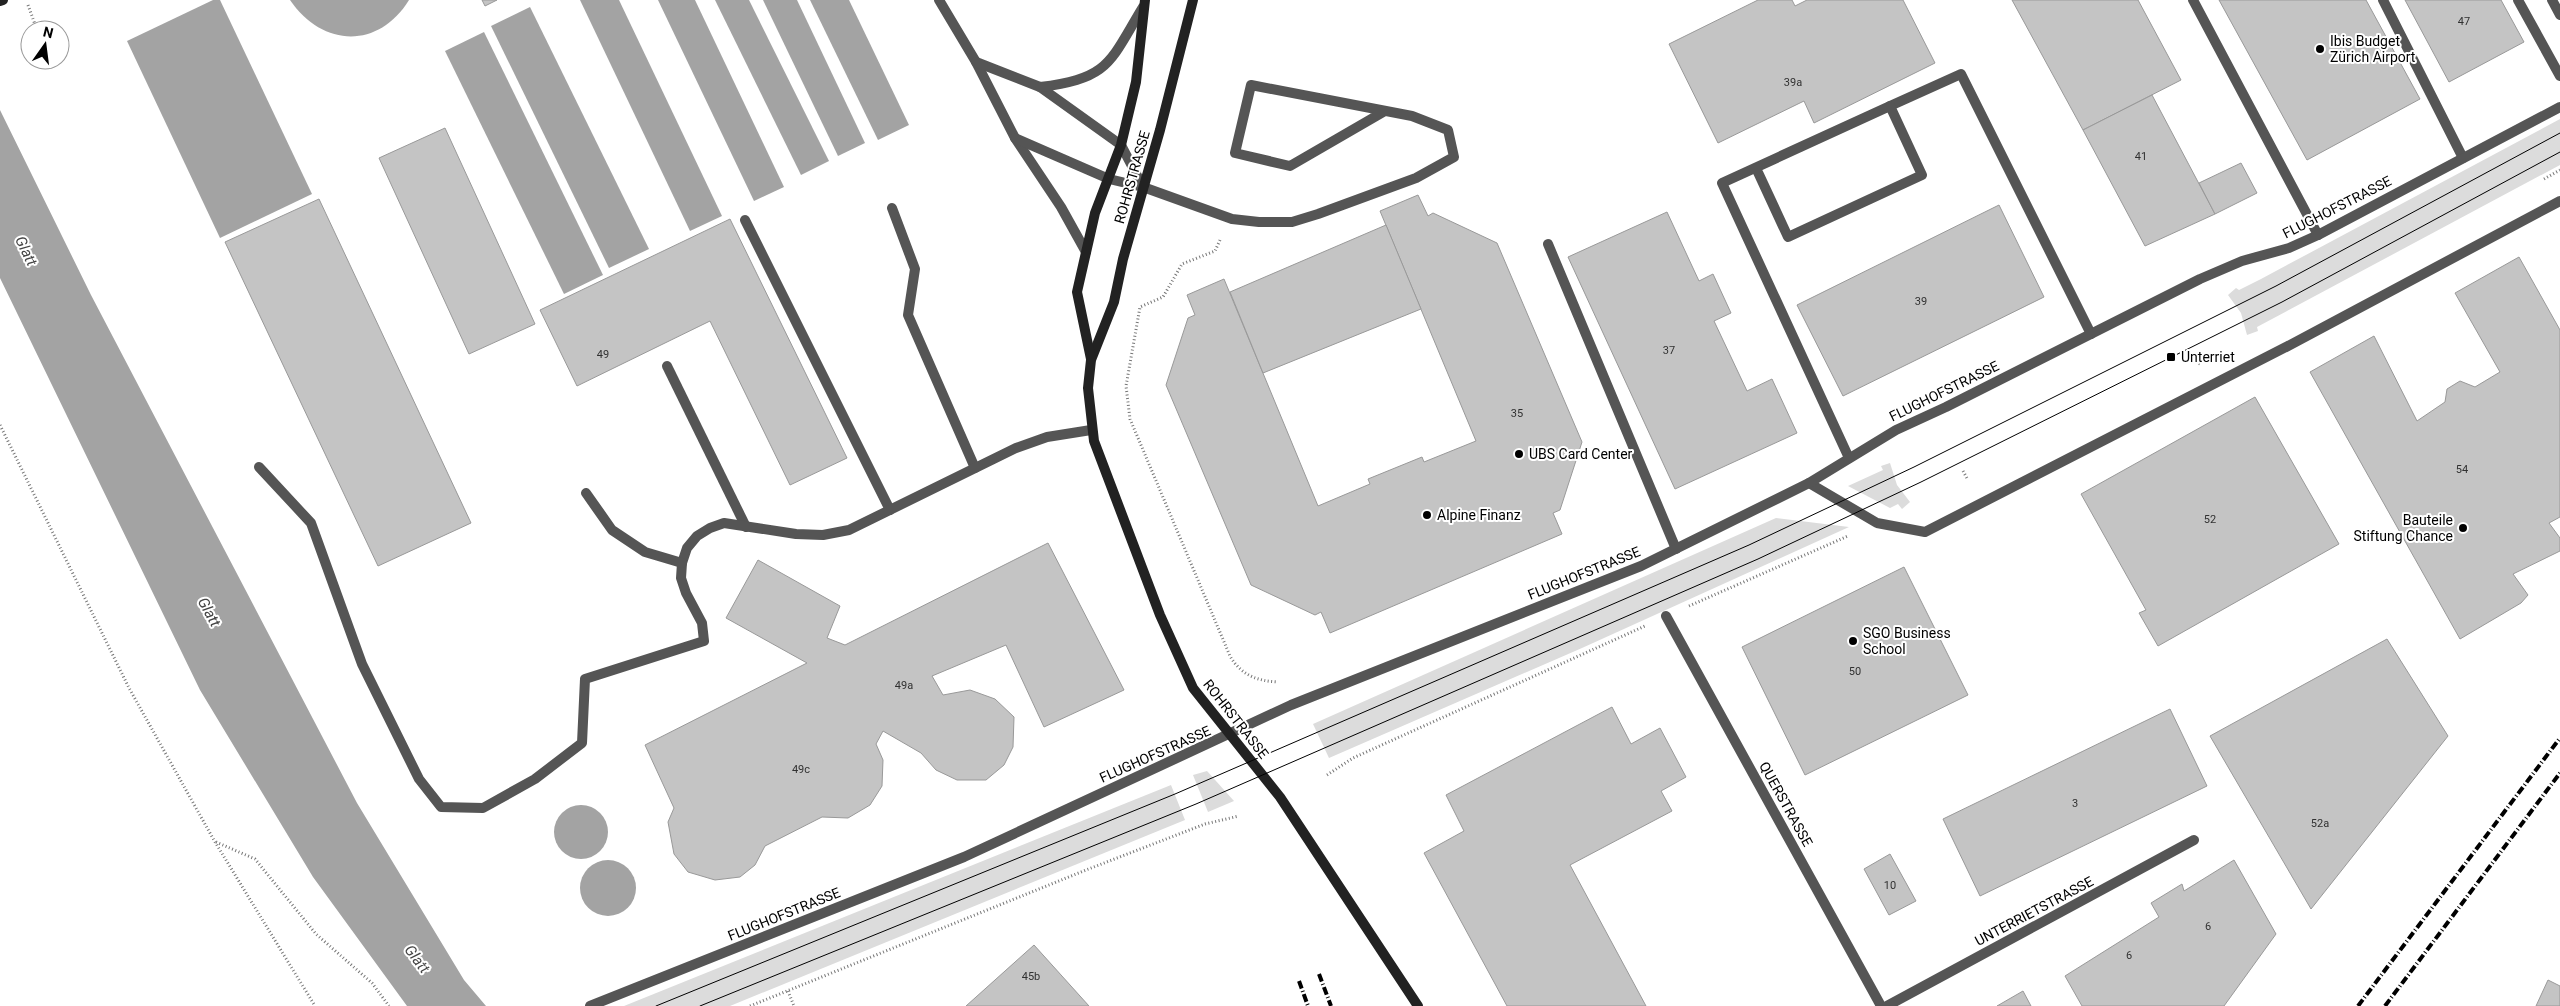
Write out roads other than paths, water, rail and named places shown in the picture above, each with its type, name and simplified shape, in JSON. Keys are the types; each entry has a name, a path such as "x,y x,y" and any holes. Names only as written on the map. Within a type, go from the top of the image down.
{"main road":[{"name":"ROHRSTRASSE","path":"1193,0 1114,302 1091,360 1088,388 1091,430 1160,615 1193,688 1280,797 1418,1006"},
{"name":"ROHRSTRASSE","path":"1091,360 1077,292 1095,213 1121,145 1136,82 1144,3"}],"street":[{"path":"939,0 976,62 1016,138 1061,207 1086,252"},
{"path":"2193,0 2318,235"},
{"path":"2383,0 2463,158"},
{"path":"2518,0 2560,76"},
{"path":"2552,0 2560,15"},
{"path":"1040,87 1092,76 1110,62 1144,3"},
{"path":"976,62 1040,87 1121,145 1143,187"},
{"path":"1850,458 1722,183 1961,74 2091,334"},
{"path":"1016,138 1069,164 1109,179 1143,187 1232,219 1292,222 1416,178 1454,157 1448,130 1412,116 1251,85 1235,153 1290,166 1386,111"},
{"path":"1756,168 1788,237 1806,229 1922,175 1890,106"},
{"name":"FLUGHOFSTRASSE","path":"590,1006 964,857 1291,706 1641,566 1809,483 1896,430 2209,276 2242,261 2289,248 2318,235 2560,107"},
{"path":"1809,483 1877,523 1925,532 2560,201"},
{"path":"892,208 915,268 908,315 975,468"},
{"path":"745,220 890,510"},
{"path":"1548,244 1676,549"},
{"path":"667,366 746,527"},
{"path":"259,467 311,524 362,664 419,779 441,807 482,808 535,779 582,743 585,679 704,641 702,623 686,593 681,578 682,563 687,548 696,536 724,523 796,534 823,534 850,530 1032,442 1091,430"},
{"path":"586,493 612,530 644,552 682,563"},
{"name":"QUERSTRASSE","path":"1666,616 1881,1006"},
{"name":"UNTERRIETSTRASSE","path":"1887,1006 2194,840"}],"water":[{"path":"213,0 220,0 312,194 220,238 127,41"},
{"path":"290,0 409,0 396,16 382,28 366,34 350,36 334,34 318,27 303,16"},
{"path":"580,0 619,0 722,216 690,231"},
{"path":"658,0 695,0 784,187 754,201"},
{"path":"715,0 749,0 829,161 801,175"},
{"path":"763,0 797,0 865,143 838,156"},
{"path":"810,0 849,0 909,125 878,140"},
{"path":"530,7 649,249 609,268 491,26"},
{"path":"484,32 603,275 564,294 445,51"},
{"name":"Glatt","path":"0,110 91,295 357,803 464,980 486,1006 407,1006 313,877 200,690 0,278"},
{"path":"581,805 591,807 600,813 606,822 608,832 606,842 600,851 591,857 581,859 571,857 562,851 556,842 554,832 556,822 562,813 571,807"},
{"path":"603,860 613,860 628,868 634,877 636,888 634,899 628,908 613,916 603,916 592,911 585,904 580,893 580,883 585,872 592,865"}],"tram line":[{"path":"656,1006 1175,794 1749,545 1914,467 2276,286 2560,133"},
{"path":"700,1006 1196,804 1758,559 1921,482 2282,302 2560,152"}],"railway":[{"path":"2358,1006 2560,738"},
{"path":"2385,1006 2560,773"},
{"path":"1319,974 1331,1006"},
{"path":"1299,981 1308,1006"}],"place":[{"name":"Ibis Budget Zürich Airport","path":"2320,49"},
{"name":"Unterriet","path":"2171,357"},
{"name":"UBS Card Center","path":"1519,454"},
{"name":"Alpine Finanz","path":"1427,515"},
{"name":"Bauteile Stiftung Chance","path":"2463,528"},
{"name":"SGO Business School","path":"1853,641"}]}
